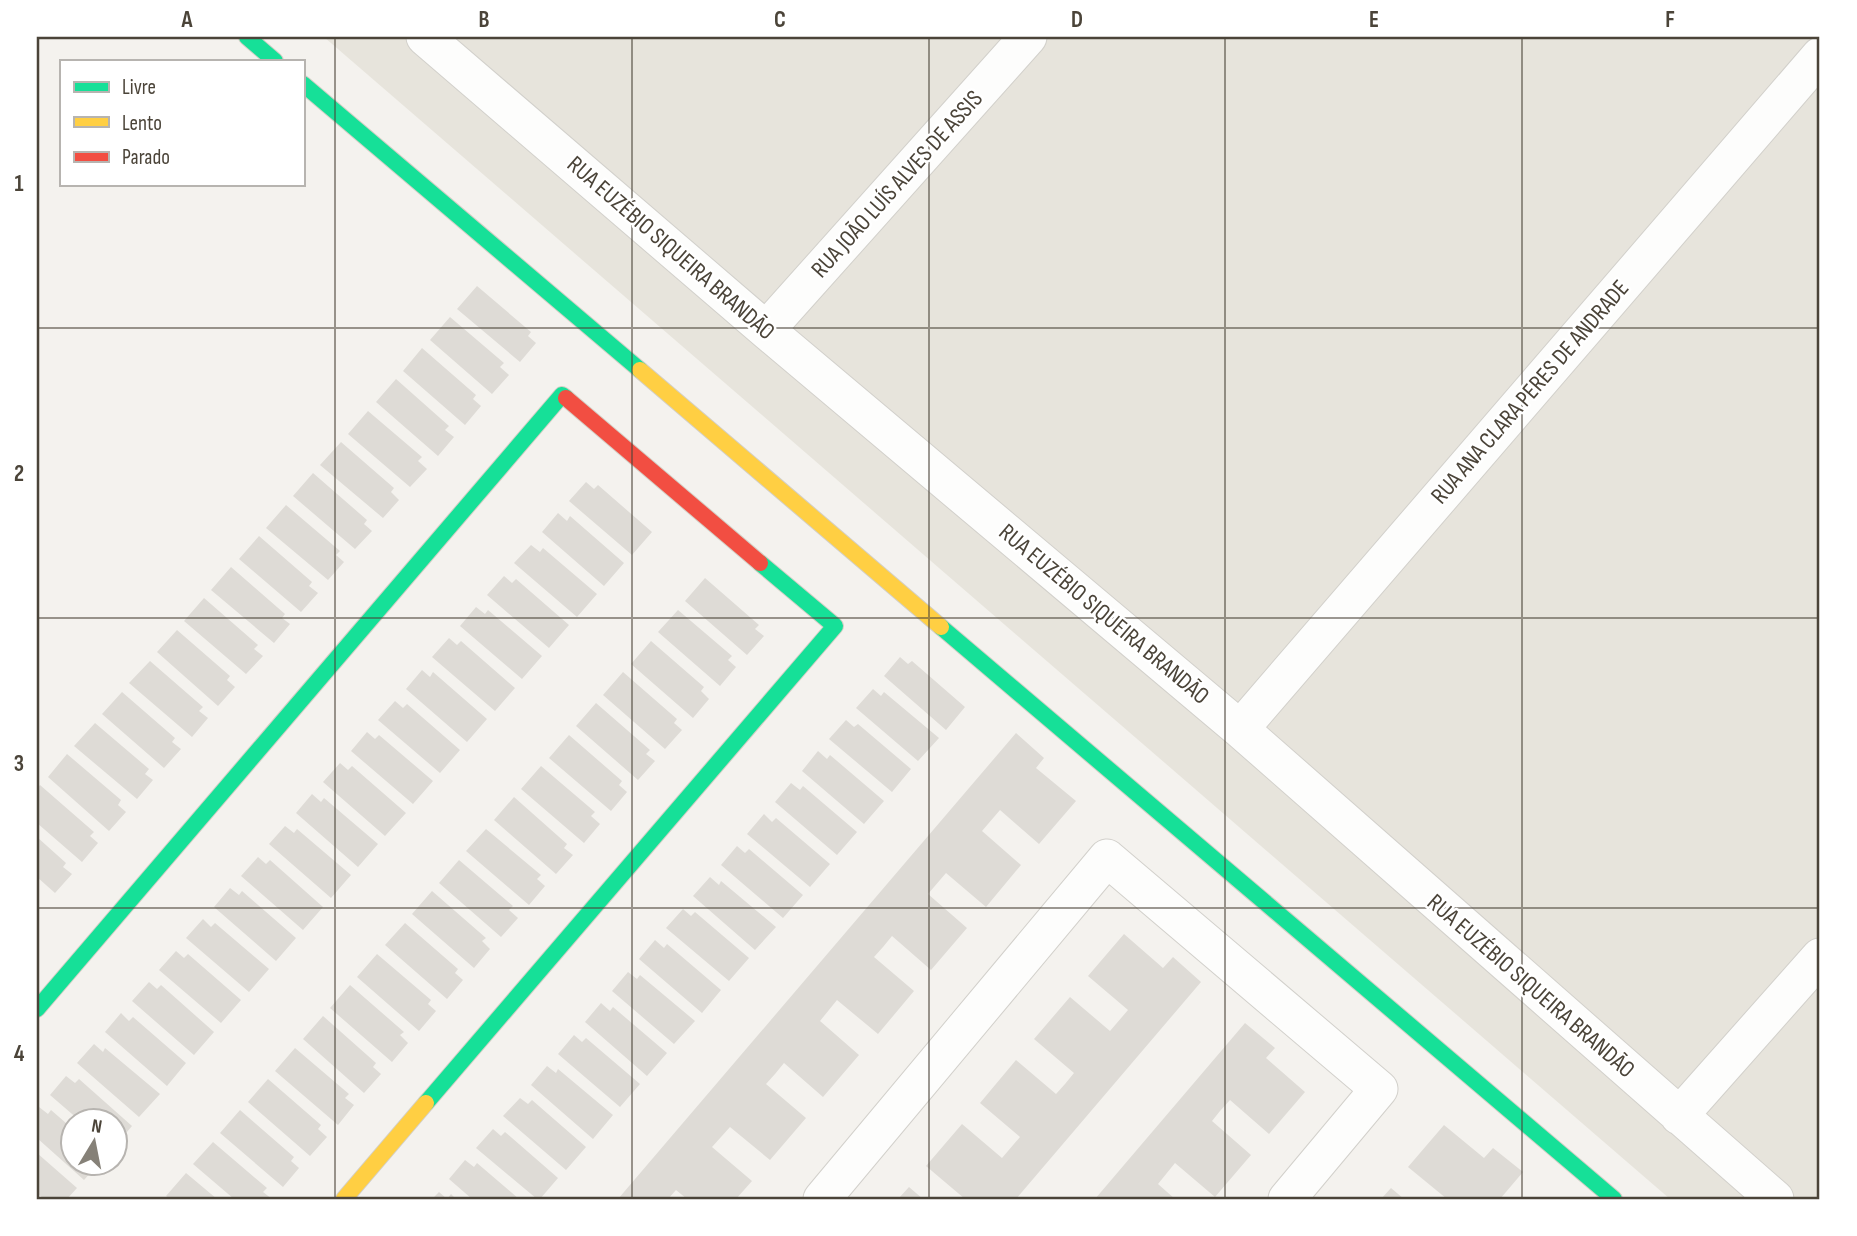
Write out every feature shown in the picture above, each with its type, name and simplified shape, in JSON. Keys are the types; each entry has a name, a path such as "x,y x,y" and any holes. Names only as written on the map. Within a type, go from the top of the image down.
{"street":[{"path":"247,37 274,60"},
{"name":"RUA EUZÉBIO SIQUEIRA BRANDÃO","path":"425,37 766,330 1240,729 1776,1199"},
{"name":"RUA JOÃO LUÍS ALVES DE ASSIS","path":"766,330 1028,37"},
{"name":"RUA ANA CLARA PERES DE ANDRADE","path":"1240,729 1820,56"},
{"path":"304,85 1614,1199"},
{"path":"37,1009 562,395 835,626 344,1199"},
{"path":"822,1199 1107,858 1379,1089 1287,1199"},
{"path":"1679,1116 1820,957"}],"shaded area":[{"path":"324,37 1820,37 1820,1199 1670,1199"}],"building":[{"path":"477,286 531,332 528,336 536,343 520,362 457,309"},
{"path":"450,317 504,363 500,367 509,375 492,394 430,340"},
{"path":"422,348 476,395 473,399 481,406 465,425 403,371"},
{"path":"396,379 449,426 445,430 454,437 438,456 376,402"},
{"path":"368,411 422,457 418,461 427,469 410,487 348,434"},
{"path":"341,442 394,488 391,492 399,500 383,518 320,465"},
{"path":"313,473 367,520 364,524 372,531 355,549 293,496"},
{"path":"586,482 594,489 598,485 652,532 632,555 569,501"},
{"path":"286,505 340,551 336,555 344,562 328,580 266,528"},
{"path":"558,513 567,521 570,516 624,563 604,586 542,532"},
{"path":"259,536 312,582 309,586 318,593 301,612 239,559"},
{"path":"531,545 540,552 543,548 597,594 577,617 514,563"},
{"path":"231,567 285,614 282,618 290,624 274,643 211,590"},
{"path":"504,576 512,583 516,579 569,625 549,648 487,595"},
{"path":"705,578 759,625 755,629 764,636 747,655 685,601"},
{"path":"204,598 258,645 254,649 263,656 246,674 184,621"},
{"path":"476,607 485,614 488,610 542,656 522,679 460,626"},
{"path":"678,610 732,656 728,660 736,667 720,686 658,632"},
{"path":"177,630 230,676 227,680 235,687 218,706 157,652"},
{"path":"449,638 457,645 461,641 515,688 495,711 432,657"},
{"path":"651,641 704,687 701,691 709,699 693,718 631,664"},
{"path":"900,657 908,664 912,661 965,707 946,730 884,676"},
{"path":"150,661 203,707 199,711 208,718 192,737 129,683"},
{"path":"422,670 430,677 433,672 487,719 467,742 406,689"},
{"path":"623,672 677,719 674,723 682,730 665,749 603,695"},
{"path":"873,689 881,696 884,692 939,738 918,761 856,708"},
{"path":"122,692 175,738 172,742 181,749 164,768 102,714"},
{"path":"395,701 403,708 407,704 460,750 440,773 378,720"},
{"path":"596,703 650,750 646,754 655,761 638,780 576,726"},
{"path":"846,720 854,727 858,724 911,769 892,792 829,739"},
{"path":"95,723 149,769 145,774 153,780 137,799 74,746"},
{"path":"367,732 375,739 379,735 433,781 413,804 351,751"},
{"path":"1016,733 1044,758 1036,768 1076,801 1039,844 1000,810 982,831 1021,865 986,907 946,873 928,894 967,928 931,970 892,936 874,957 914,991 878,1034 837,1000 820,1021 859,1055 823,1097 784,1063 766,1084 806,1118 770,1160 730,1127 712,1147 752,1181 736,1199 687,1199 676,1190 668,1199 618,1199"},
{"path":"569,735 622,781 619,785 627,792 611,811 549,758"},
{"path":"818,751 827,759 830,755 884,801 864,824 802,771"},
{"path":"67,754 121,800 118,805 126,812 109,831 48,777"},
{"path":"340,763 348,770 352,766 406,813 385,836 323,782"},
{"path":"541,766 595,812 591,816 600,824 584,843 521,789"},
{"path":"791,783 800,790 803,786 857,832 837,855 775,802"},
{"path":"40,785 94,832 90,836 98,843 82,862 37,823 37,789"},
{"path":"312,794 321,802 324,798 378,844 358,867 296,813"},
{"path":"514,797 567,844 564,848 573,855 556,874 494,820"},
{"path":"764,814 772,822 776,818 830,864 810,887 747,834"},
{"path":"285,826 294,833 297,829 351,875 331,898 269,844"},
{"path":"486,829 541,875 537,879 545,886 529,905 466,851"},
{"path":"37,837 66,863 63,867 72,874 55,893 37,877"},
{"path":"737,846 745,853 749,849 803,895 783,918 721,865"},
{"path":"258,857 266,864 270,860 323,907 303,930 241,876"},
{"path":"459,860 513,906 509,910 518,918 501,937 439,883"},
{"path":"710,877 719,885 721,881 776,927 755,950 693,896"},
{"path":"230,888 239,895 242,891 296,938 276,961 214,907"},
{"path":"432,891 486,938 482,941 490,949 474,968 412,914"},
{"path":"683,909 691,916 695,912 749,958 729,981 666,928"},
{"path":"203,919 211,927 215,923 269,969 249,992 186,938"},
{"path":"405,923 458,969 455,973 463,980 447,999 385,945"},
{"path":"1124,934 1163,968 1173,957 1201,982 1016,1199 965,1199 926,1166 962,1124 1002,1158 1020,1137 980,1103 1016,1060 1056,1094 1065,1084 1074,1073 1034,1039 1070,997 1110,1031 1128,1010 1088,976"},
{"path":"655,940 664,948 667,944 721,990 702,1013 639,959"},
{"path":"176,951 184,958 188,954 241,1000 221,1023 159,970"},
{"path":"377,954 431,1000 428,1004 436,1011 419,1031 357,977"},
{"path":"628,972 637,979 640,975 695,1021 674,1044 612,991"},
{"path":"149,982 157,989 161,985 214,1032 194,1055 132,1001"},
{"path":"350,985 404,1032 400,1035 408,1043 392,1062 330,1008"},
{"path":"601,1003 610,1011 613,1007 667,1053 647,1076 585,1022"},
{"path":"121,1013 129,1021 133,1017 186,1063 167,1086 105,1032"},
{"path":"323,1016 376,1063 373,1067 381,1074 364,1093 303,1039"},
{"path":"1245,1023 1275,1048 1266,1058 1305,1092 1269,1134 1230,1100 1220,1111 1212,1121 1251,1155 1215,1197 1175,1163 1158,1184 1175,1199 1095,1199"},
{"path":"574,1035 582,1042 586,1038 640,1084 620,1107 558,1054"},
{"path":"94,1044 103,1052 105,1048 160,1094 139,1117 130,1106 126,1106 77,1063"},
{"path":"295,1048 349,1094 345,1098 354,1105 338,1125 275,1071"},
{"path":"547,1066 556,1073 558,1069 613,1115 593,1139 531,1085"},
{"path":"66,1076 75,1083 79,1079 109,1106 63,1106 50,1095"},
{"path":"268,1079 321,1125 318,1129 327,1137 310,1156 248,1102"},
{"path":"520,1098 528,1104 532,1100 586,1147 566,1170 503,1116"},
{"path":"39,1107 48,1114 51,1110 60,1118 60,1159 37,1138"},
{"path":"240,1110 294,1157 291,1161 299,1168 283,1187 220,1133"},
{"path":"1444,1125 1484,1158 1493,1148 1523,1172 1500,1199 1447,1199 1408,1167"},
{"path":"493,1129 501,1136 505,1132 558,1178 540,1199 476,1148"},
{"path":"213,1142 267,1188 263,1192 272,1199 234,1199 193,1164"},
{"path":"37,1153 60,1176 77,1188 67,1199 44,1199 37,1193"},
{"path":"465,1160 474,1167 477,1163 519,1199 472,1199 449,1179"},
{"path":"186,1173 217,1199 170,1199 166,1196"},
{"path":"909,1187 923,1199 898,1199"},
{"path":"1391,1188 1404,1199 1381,1199"},
{"path":"439,1192 447,1199 432,1199"}],"traffic: fast":[{"path":"247,37 274,60"},
{"path":"304,85 640,370"},
{"path":"37,1009 562,395 566,398"},
{"path":"426,1103 835,626 760,563"},
{"path":"941,627 1614,1199"}],"traffic: slow":[{"path":"640,370 941,627"},
{"path":"344,1199 426,1103"}],"traffic: jam":[{"path":"566,398 760,563"}]}
